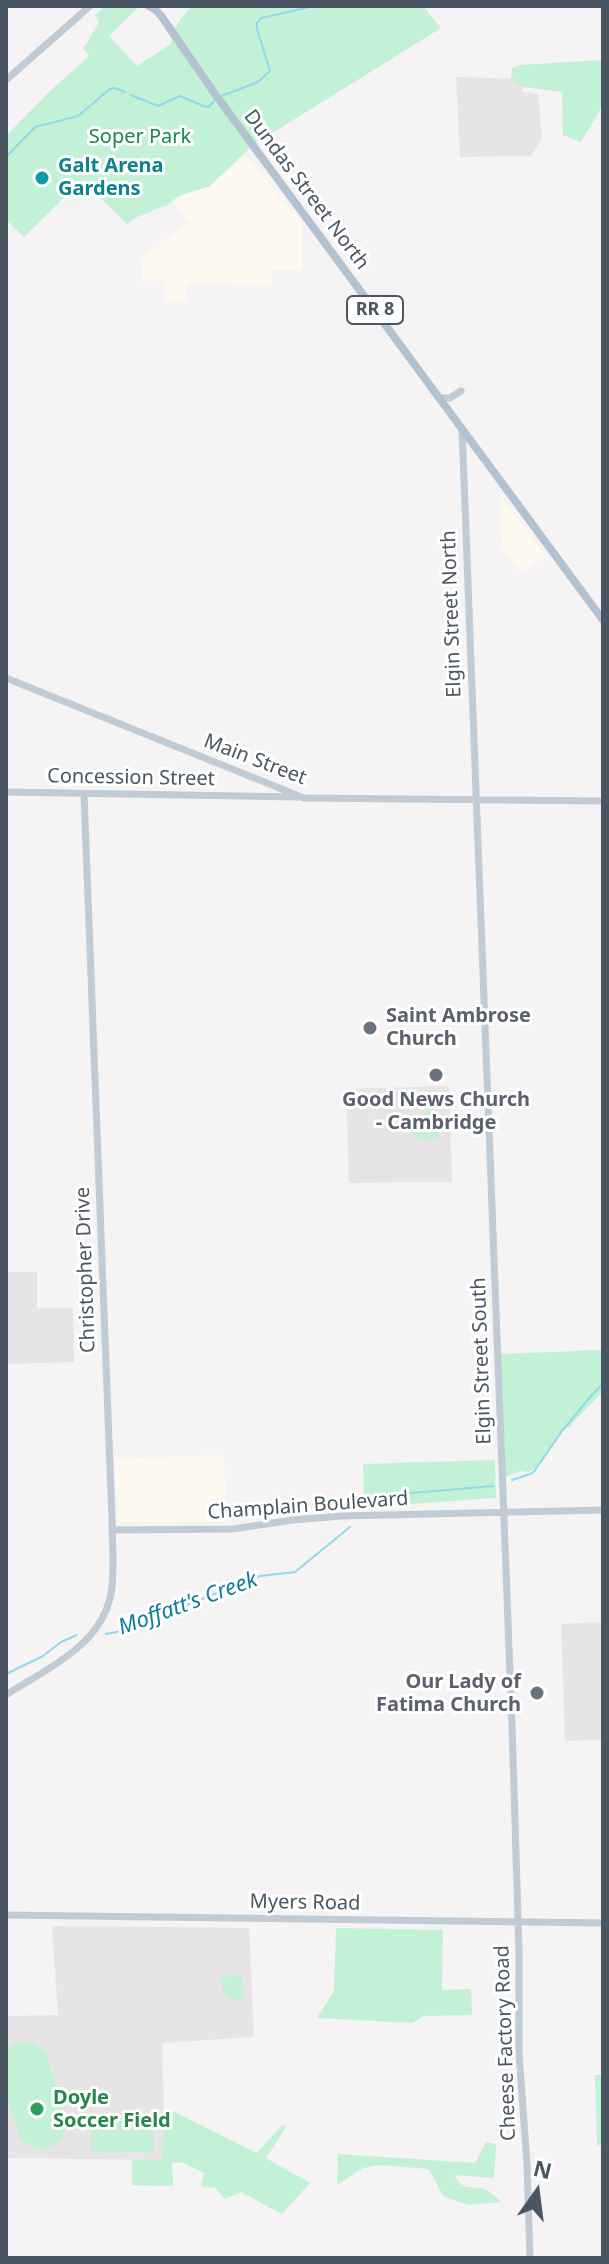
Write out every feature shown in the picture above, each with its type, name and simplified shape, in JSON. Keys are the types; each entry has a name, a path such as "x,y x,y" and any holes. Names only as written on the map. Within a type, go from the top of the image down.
{"main road":[{"name":"Dundas Street North","path":"154,7 603,620"}],"street":[{"path":"6,80 90,6"},
{"path":"440,398 450,398 461,391"},
{"name":"Elgin Street North","path":"462,428 475,799"},
{"name":"Main Street","path":"6,678 304,798 603,801"},
{"name":"Concession Street","path":"6,792 304,798"},
{"name":"Christopher Drive","path":"6,1695 77,1649 99,1624 112,1586 84,794"},
{"name":"Elgin Street South","path":"475,799 517,1922"},
{"name":"Champlain Boulevard","path":"112,1530 233,1529 340,1516 603,1510"},
{"name":"Myers Road","path":"6,1915 603,1923"},
{"name":"Cheese Factory Road","path":"517,1922 519,2053 530,2258"}],"shaded area":[{"path":"456,77 521,79 523,92 538,94 542,139 531,156 460,157"},
{"path":"244,154 302,223 302,270 272,270 272,286 187,282 187,303 164,302 165,281 142,281 141,260 189,224 173,201 210,186"},
{"path":"500,494 546,556 521,572 501,546"},
{"path":"449,1086 452,1182 349,1183 346,1089"},
{"path":"6,1272 37,1272 37,1308 73,1308 74,1362 6,1364"},
{"path":"224,1455 227,1522 118,1522 115,1459"},
{"path":"603,1622 603,1740 565,1741 561,1624"},
{"path":"52,1926 249,1928 254,2037 162,2043 162,2160 6,2158 6,2016 58,2015"}],"green space":[{"name":"Soper Park","path":"106,6 140,6 109,36 137,66 171,44 175,28 191,6 423,6 441,28 253,145 210,186 179,196 127,224 82,180 24,237 6,220 6,136 89,56 84,48 99,22 95,15"},
{"path":"603,60 603,105 581,142 563,135 562,92 523,87 511,77 512,68 520,65"},
{"path":"432,1110 438,1114 439,1138 426,1141 414,1136 407,1120"},
{"path":"603,1350 603,1391 559,1435 536,1467 502,1478 498,1354"},
{"path":"495,1460 496,1498 364,1507 363,1464"},
{"path":"336,1928 443,1930 442,1990 471,1989 472,2015 423,2016 413,2023 317,2018 334,1991"},
{"path":"242,1975 244,1998 238,2001 225,1993 221,1977"},
{"name":"Doyle Soccer Field","path":"23,2042 34,2043 46,2052 67,2124 62,2139 52,2147 34,2147 19,2136 6,2094 6,2050"},
{"path":"595,2075 603,2075 603,2146 597,2145"},
{"path":"173,2111 257,2153 282,2125 286,2127 266,2158 310,2183 282,2214 241,2192 225,2199 216,2188 201,2186 204,2173 184,2163 172,2162 173,2186 132,2185 132,2160 162,2159 164,2112"},
{"path":"91,2118 153,2118 153,2152 91,2152"},
{"path":"486,2142 496,2144 494,2178 454,2175 464,2186 485,2189 502,2202 468,2205 443,2196 429,2169 380,2165 363,2168 337,2185 338,2154 475,2163"}],"waterway":[{"path":"219,97 258,82 270,71 257,29 261,18 315,6"},
{"path":"6,157 35,127 78,116 110,89 125,92"},
{"path":"131,95 158,106 180,96 206,107 214,101"},
{"name":"Moffatt's Creek","path":"512,1480 533,1473 562,1431 603,1384"},
{"name":"Moffatt's Creek","path":"373,1505 389,1495 493,1486"},
{"name":"Moffatt's Creek","path":"106,1634 121,1631 260,1576 295,1572 350,1527"},
{"name":"Moffatt's Creek","path":"6,1674 77,1635"}],"place":[{"name":"Galt Arena Gardens","path":"42,178"},
{"name":"Saint Ambrose Church","path":"370,1028"},
{"name":"Good News Church - Cambridge","path":"436,1075"},
{"name":"Our Lady of Fatima Church","path":"537,1693"},
{"name":"Doyle Soccer Field","path":"37,2109"}]}
